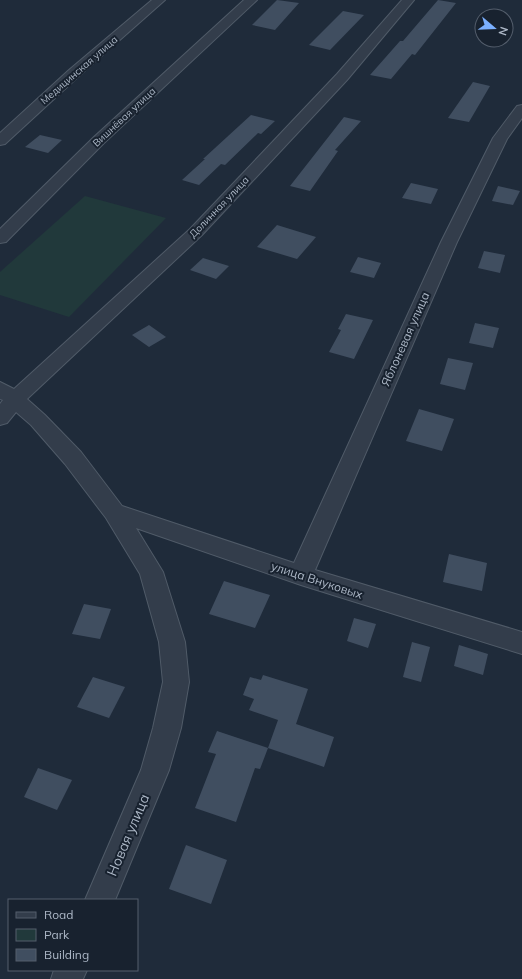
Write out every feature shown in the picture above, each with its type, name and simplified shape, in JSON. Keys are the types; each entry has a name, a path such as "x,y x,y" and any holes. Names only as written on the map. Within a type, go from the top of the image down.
{"street":[{"name":"Медицинская улица","path":"0,141 74,73 159,0"},
{"name":"Вишнёвая улица","path":"0,238 99,140 251,0"},
{"name":"Долинная улица","path":"0,418 8,394 196,232 342,77 408,0"},
{"name":"Яблоневая улица","path":"301,576 448,242 500,138 522,109"},
{"name":"Новая улица","path":"8,394 38,420 73,458 114,512 152,572 172,642 176,682 167,728 155,770 100,899"},
{"name":"улица Внуковых","path":"114,512 301,576 522,643"}],"green space":[{"path":"85,196 166,218 69,317 0,295 0,272"}],"building":[{"path":"277,0 299,3 275,30 252,25"},
{"path":"438,0 456,3 415,55 412,54 391,79 370,75 400,41 403,41"},
{"path":"343,11 364,15 330,50 309,45"},
{"path":"473,82 490,86 469,122 448,118"},
{"path":"251,115 275,121 261,134 258,133 225,165 221,164 199,185 182,180 205,159 203,159"},
{"path":"344,117 361,121 335,150 338,151 310,191 290,186"},
{"path":"40,135 62,140 48,153 25,147"},
{"path":"411,183 438,189 431,204 402,198"},
{"path":"498,186 520,191 513,205 492,201"},
{"path":"277,225 316,237 297,259 257,247"},
{"path":"484,251 505,255 500,273 478,268"},
{"path":"358,257 381,263 374,278 350,272"},
{"path":"203,258 229,266 216,279 190,270"},
{"path":"346,314 373,320 354,359 329,352 341,330 338,329"},
{"path":"475,323 499,328 493,348 469,343"},
{"path":"149,325 166,337 149,347 132,335"},
{"path":"448,358 473,363 465,390 440,384"},
{"path":"419,409 454,419 442,451 406,441"},
{"path":"449,554 487,563 482,591 443,582"},
{"path":"224,581 270,595 255,628 209,614"},
{"path":"84,604 111,609 100,639 72,634"},
{"path":"354,618 376,624 368,648 347,641"},
{"path":"412,642 430,647 421,682 403,677"},
{"path":"459,645 488,654 483,675 454,666"},
{"path":"263,675 308,689 296,724 334,737 324,767 268,748 278,720 249,710 254,699 243,695 250,677 261,680"},
{"path":"93,677 125,687 109,718 77,707"},
{"path":"217,731 268,748 260,769 255,768 236,822 195,808 216,754 208,752"},
{"path":"38,768 72,780 57,810 24,797"},
{"path":"186,845 227,860 211,904 169,889"}]}
